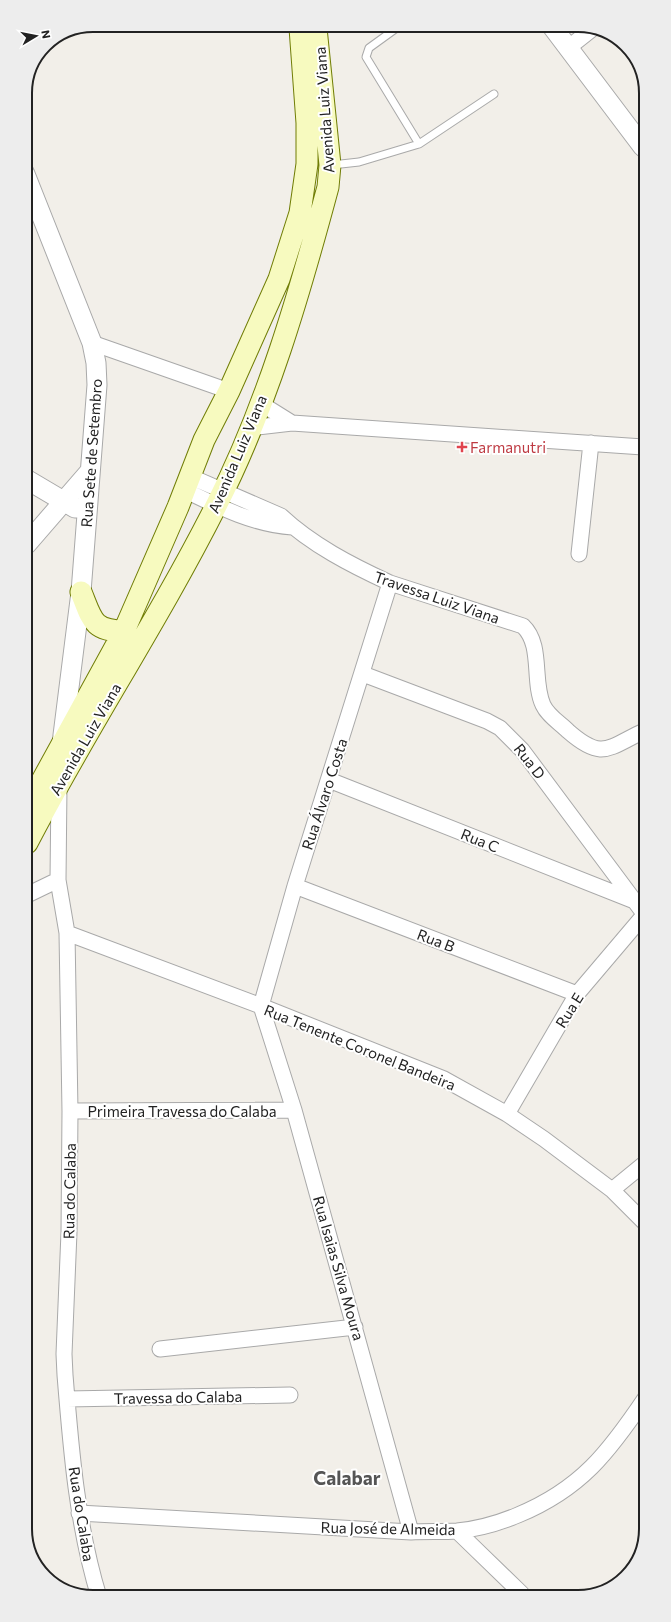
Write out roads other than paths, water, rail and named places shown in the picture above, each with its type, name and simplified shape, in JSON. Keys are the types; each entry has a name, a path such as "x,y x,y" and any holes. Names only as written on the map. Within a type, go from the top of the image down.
{"main road":[{"name":"Avenida Luiz Viana","path":"32,799 124,631 209,429 229,391 279,279 300,213 307,164 307,123 300,32"},
{"name":"Avenida Luiz Viana","path":"32,833 59,782 158,613 220,498 260,403 292,314 328,187 330,165 316,32"},
{"path":"307,164 330,165"},
{"path":"81,592 90,614 98,626 111,631 124,631"}],"street":[{"path":"556,32 639,142"},
{"path":"568,48 587,33"},
{"name":"Rua Sete de Setembro","path":"32,192 92,343 96,363 97,385 81,592 61,744"},
{"path":"92,343 229,391"},
{"path":"260,403 292,423"},
{"path":"250,428 292,423 639,447"},
{"path":"579,554 591,443"},
{"path":"32,538 90,470"},
{"path":"32,483 87,515"},
{"name":"Travessa Luiz Viana","path":"187,483 220,498 271,525 292,527 327,551 390,583 523,626 530,633 538,690 547,712 583,744 591,749 600,750 639,733"},
{"name":"Rua Álvaro Costa","path":"261,1006 295,886 363,674 390,583"},
{"name":"Rua D","path":"363,674 487,720 500,728 522,750 639,909"},
{"name":"Rua C","path":"329,780 632,900"},
{"name":"Rua do Calaba","path":"59,782 58,880 67,933 70,1112 69,1224 64,1354 67,1400 80,1513 88,1555 97,1590"},
{"path":"32,893 58,880"},
{"name":"Rua B","path":"295,886 577,994"},
{"name":"Rua E","path":"507,1114 577,994 639,921"},
{"name":"Rua Tenente Coronel Bandeira","path":"67,933 417,1067 466,1090 507,1114 544,1139 612,1190 639,1217"},
{"name":"Rua Isaias Silva Moura","path":"261,1006 294,1110 411,1532"},
{"name":"Primeira Travessa do Calaba","path":"70,1112 294,1110"},
{"path":"612,1190 639,1168"},
{"path":"160,1349 355,1326"},
{"name":"Travessa do Calaba","path":"67,1400 290,1395"},
{"name":"Rua José de Almeida","path":"80,1513 411,1532 457,1531 502,1521 554,1498 574,1484 606,1453 639,1408"},
{"path":"457,1531 518,1590"}],"lane":[{"path":"391,32 369,48 366,57 419,144"},
{"path":"330,165 359,162 419,144 494,94"}],"place":[{"name":"Farmanutri","path":"462,447"}],"district":[{"name":"Calabar","path":"347,1477"}]}
